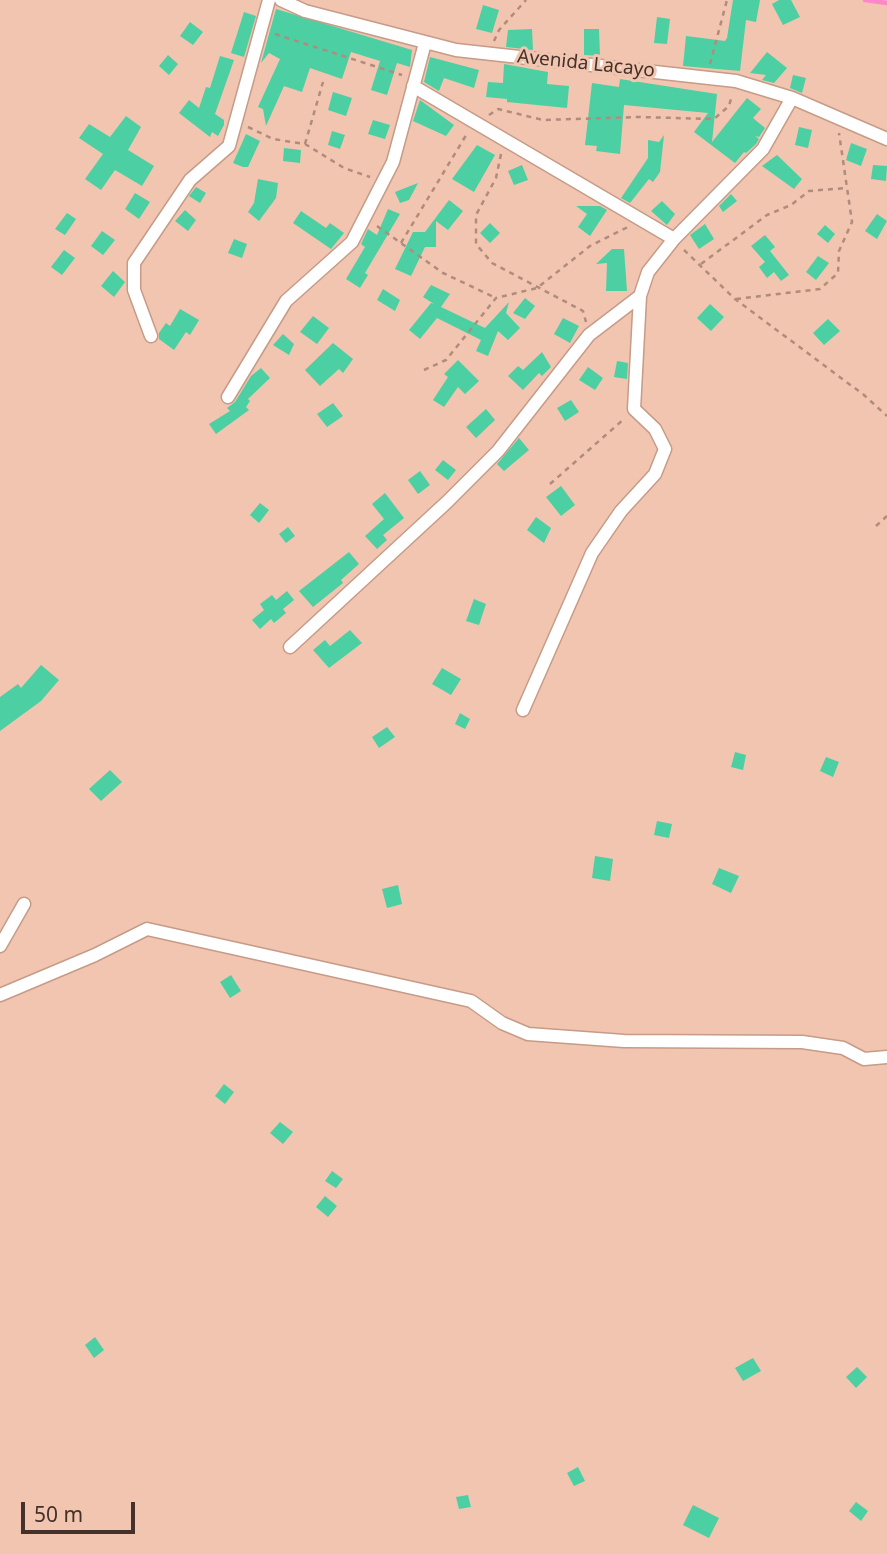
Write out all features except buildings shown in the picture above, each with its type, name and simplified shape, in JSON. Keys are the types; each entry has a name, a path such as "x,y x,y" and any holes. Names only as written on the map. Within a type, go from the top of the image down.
{"street":[{"path":"151,336 134,290 134,263 190,180 229,146 269,0"},
{"name":"Avenida Lacayo","path":"281,0 305,11 425,43 489,54 736,81 792,98 887,139"},
{"path":"228,397 286,301 352,242 393,162 425,43"},
{"path":"414,83 504,141 674,239"},
{"path":"523,710 592,553 621,511 655,474 665,449 655,429 634,410 640,296 648,272 674,239 763,149 792,98"},
{"path":"290,648 498,451 589,335 640,296"},
{"path":"0,946 24,904"},
{"path":"0,995 96,955 147,929 471,1000 502,1023 528,1034 624,1041 802,1042 843,1048 864,1059 887,1057"}],"path":[{"path":"489,54 499,30 526,0"},
{"path":"706,78 727,0"},
{"path":"262,30 414,83"},
{"path":"401,243 459,142 476,124 498,110 542,120 638,117 714,119 729,106 736,81"},
{"path":"305,144 323,82"},
{"path":"735,299 820,289 838,273 839,251 852,222 838,119"},
{"path":"236,120 273,139 305,144 344,168 383,182"},
{"path":"504,141 496,178 476,215 475,244 492,263 583,312 589,335"},
{"path":"700,265 766,215 791,205 809,191 846,188"},
{"path":"365,217 443,272 496,298"},
{"path":"425,370 446,360 496,298 537,288 590,246 620,234 639,219"},
{"path":"674,239 735,299 864,395 887,416"},
{"path":"550,484 634,410"},
{"path":"876,526 887,516"}],"waterway":[{"path":"865,0 887,3"}]}
